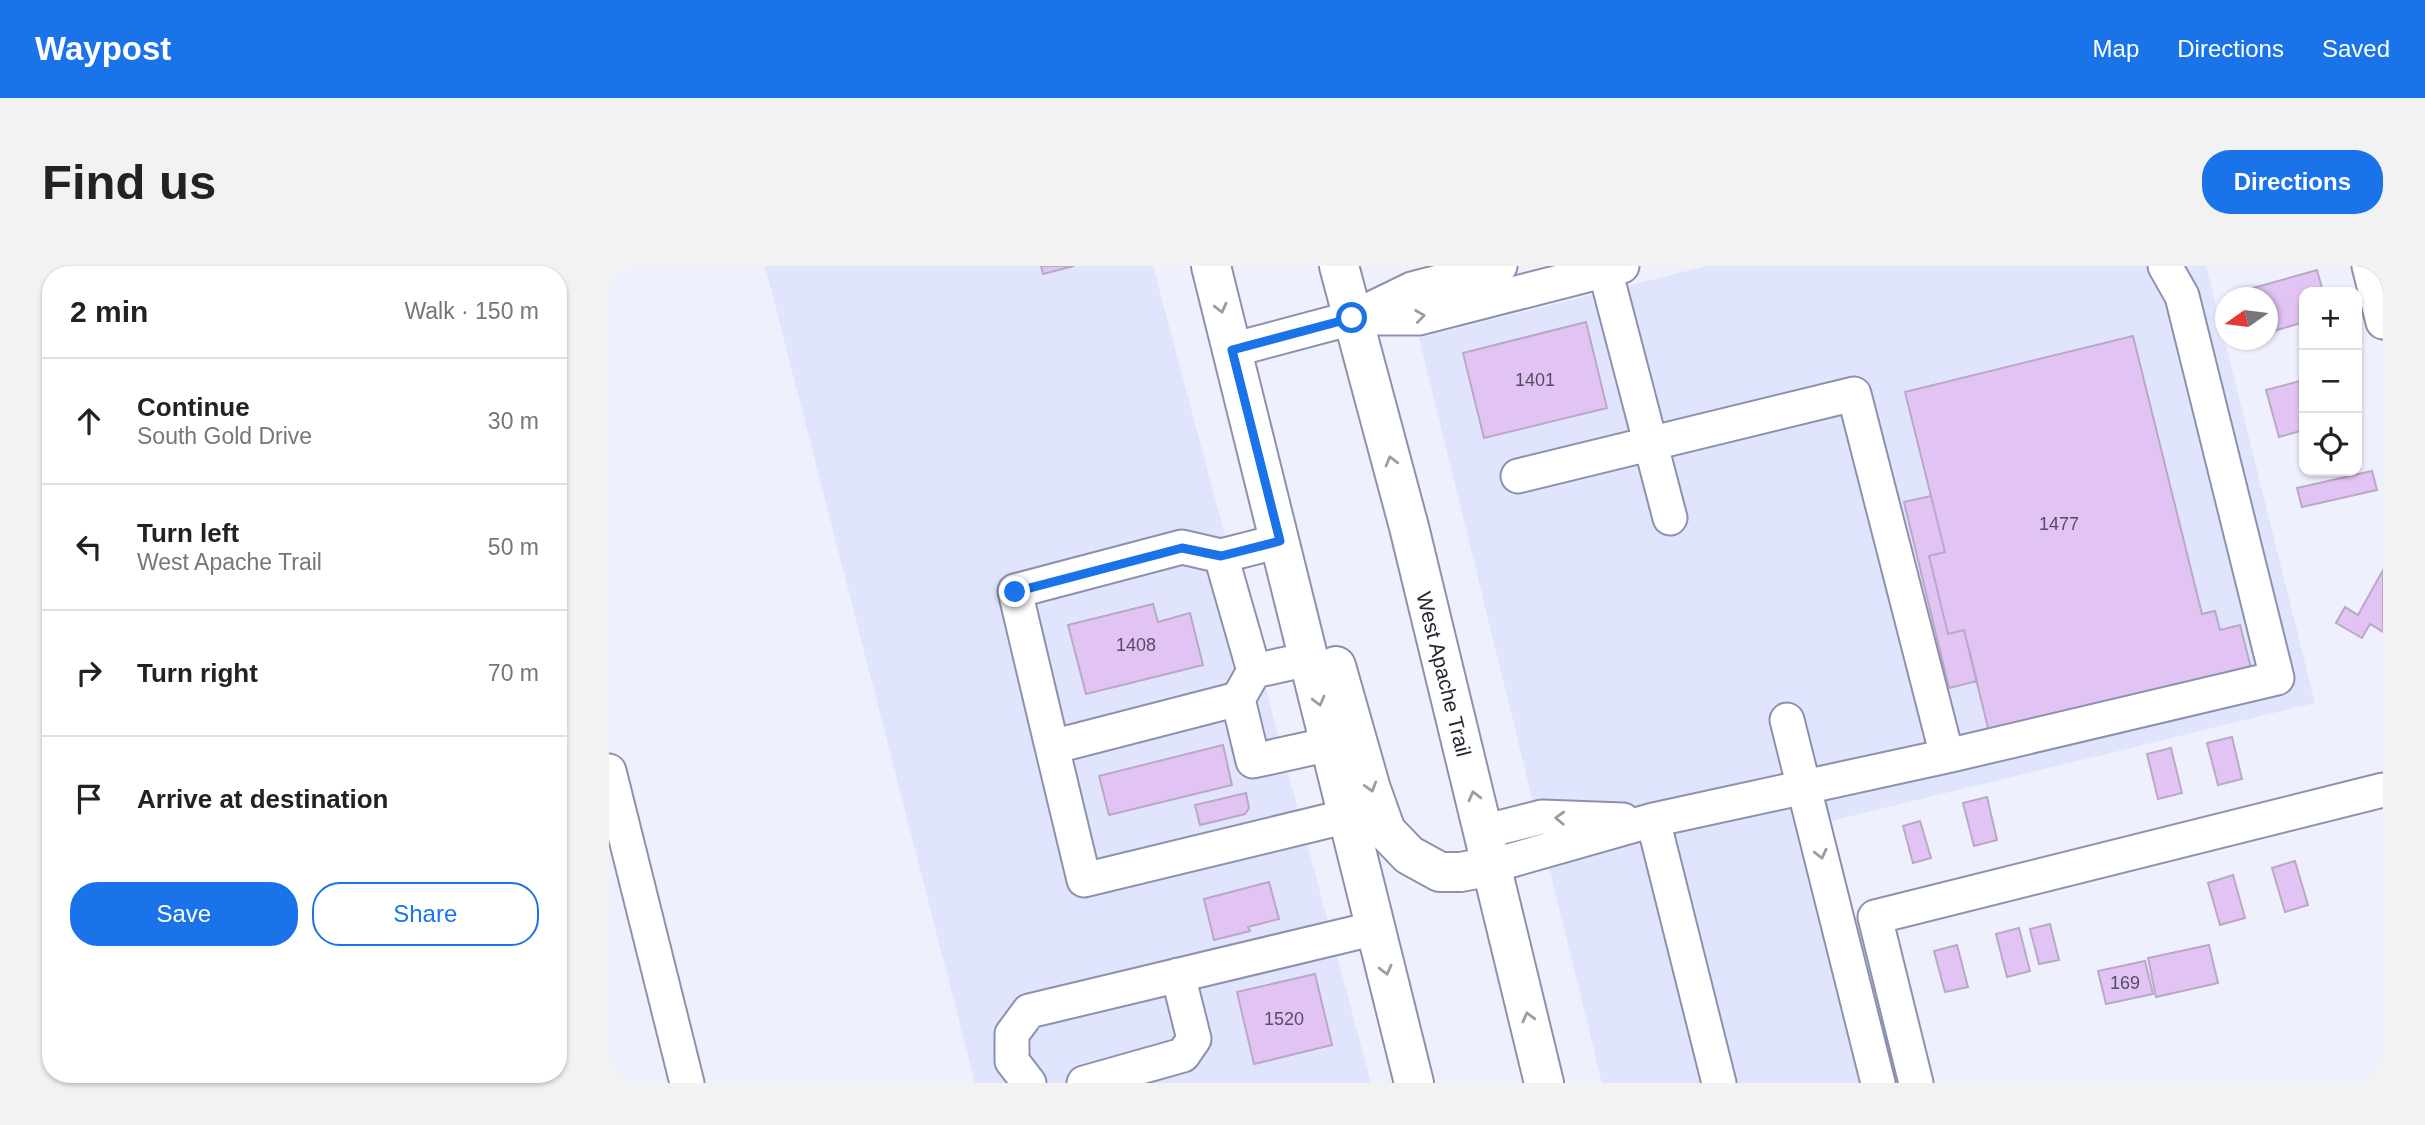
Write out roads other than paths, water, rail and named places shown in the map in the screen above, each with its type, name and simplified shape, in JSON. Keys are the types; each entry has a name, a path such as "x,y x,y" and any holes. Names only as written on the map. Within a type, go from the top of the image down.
{"main road":[{"path":"1210,266 1414,1083"},
{"name":"West Apache Trail","path":"1339,266 1409,527 1544,1083"},
{"path":"1280,541 1317,597 1371,789 1386,831 1409,855 1440,872 1461,872 1487,849"}],"street":[{"path":"1232,350 1352,318 1412,289 1500,266"},
{"path":"1487,849 1653,820 1804,788 2277,678 2182,296 2165,266"},
{"path":"2369,266 2383,323"},
{"path":"1352,318 1419,318 1610,267 1650,444 1670,518"},
{"path":"1518,476 1854,394 1947,755"},
{"path":"1280,541 1221,556 1182,548 1015,592 1084,880 1348,816"},
{"path":"1221,556 1246,685 1253,761 1330,744"},
{"path":"1052,747 1246,685 1309,659"},
{"path":"1787,720 1878,1083"},
{"path":"609,771 687,1083"},
{"path":"1916,1083 1875,917 2383,790"},
{"path":"1653,820 1719,1083"},
{"path":"1029,1083 1011,1061 1012,1034 1029,1011 1376,928"},
{"path":"1084,1083 1183,1055 1194,1039 1178,975"}]}
